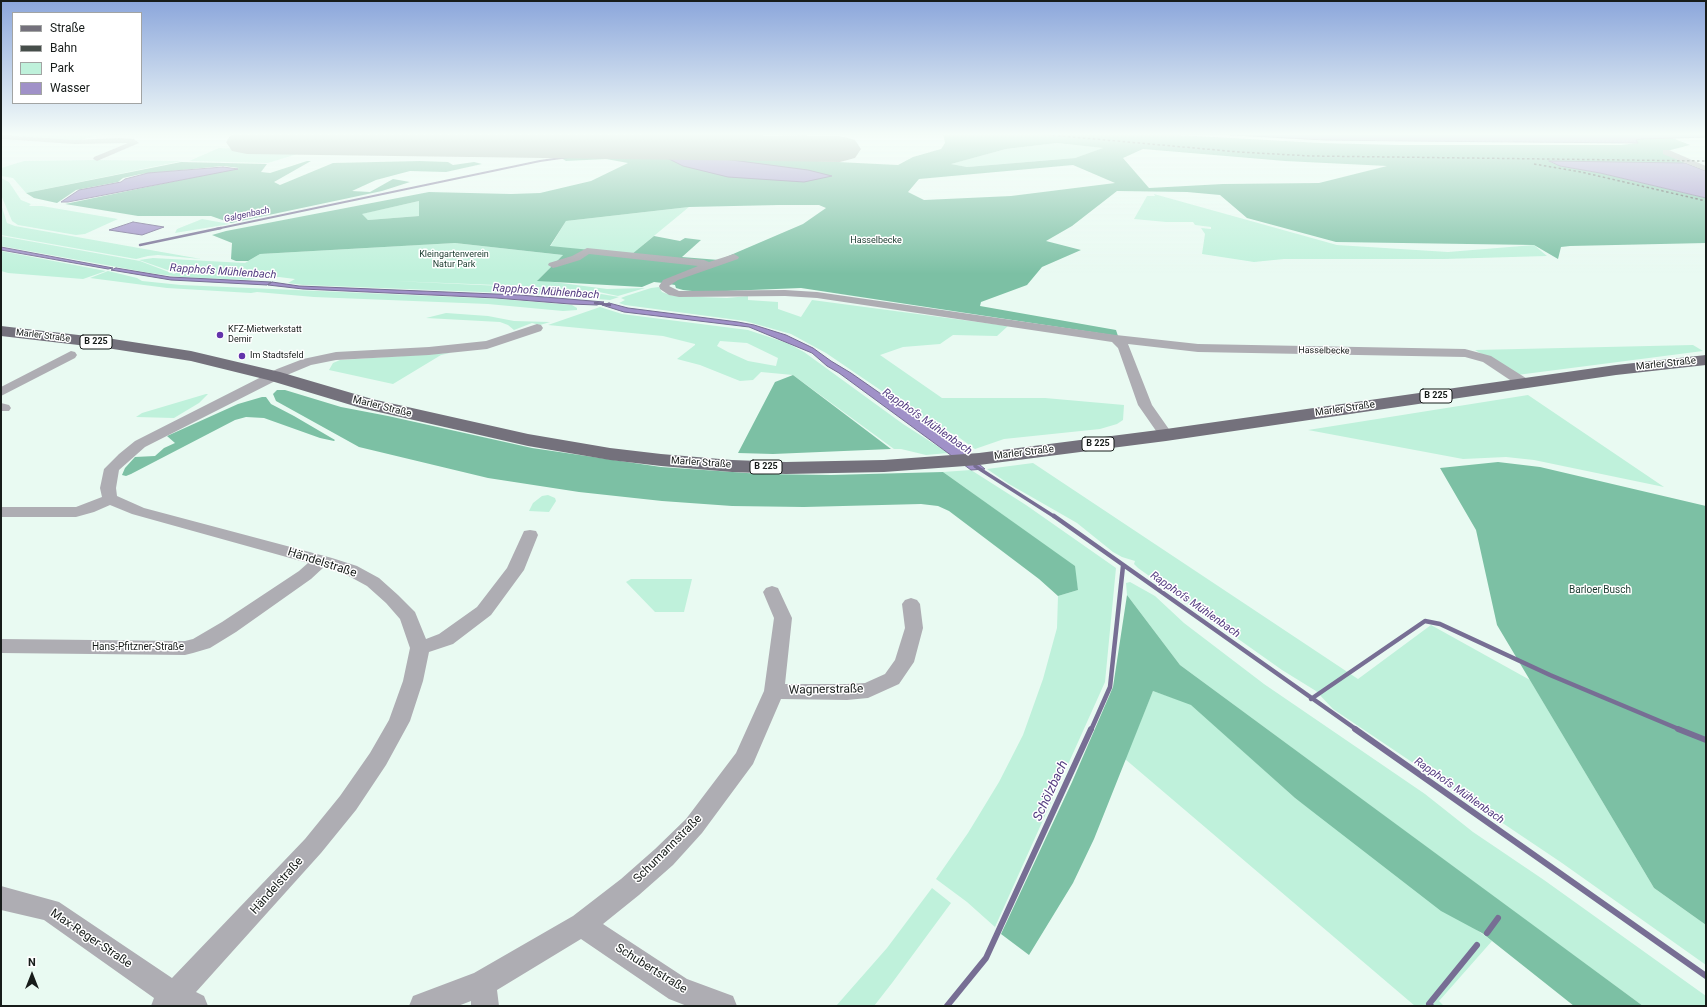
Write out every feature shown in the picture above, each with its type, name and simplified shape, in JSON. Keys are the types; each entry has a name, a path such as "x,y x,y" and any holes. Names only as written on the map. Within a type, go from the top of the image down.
{"main road":[{"name":"Marler Straße","path":"1,331 126,346 191,356 274,376 368,404 528,440 661,460 759,467 844,468 924,464 1029,453 1166,435 1616,370 1706,360"}],"street":[{"path":"553,264 576,258 587,251 704,263 703,267"},
{"name":"Hasselbecke","path":"734,257 703,267 669,281 664,286 665,289 679,294 785,293 817,295 1116,339 1212,348 1465,353 1487,359 1524,383"},
{"path":"1,512 76,512 88,509 110,499 108,488 112,469 140,444 274,376 307,362 336,356 467,348 504,340 537,328"},
{"path":"1116,339 1124,347 1145,405 1166,435"},
{"path":"1,392 71,355"},
{"name":"Händelstraße","path":"110,499 138,511 351,570 372,582 392,599 408,616 420,648 413,681 399,721 376,762 348,803 313,846 248,918 178,1002"},
{"path":"420,648 446,639 484,611 514,570 530,535"},
{"name":"Hans-Pfitzner-Straße","path":"1,646 185,648 193,646 202,643 229,627 304,575 321,561"},
{"name":"Schumannstraße","path":"424,1006 483,994 582,926 664,857 694,826 745,758 774,691 783,618 772,592"},
{"name":"Wagnerstraße","path":"774,691 847,692 868,690 892,679 904,662 914,628 911,604"},
{"name":"Max-Reger-Straße","path":"1,898 50,910 178,1002"},
{"name":"Schubertstraße","path":"582,926 679,989 723,1006"}],"green space":[{"path":"1,180 5,180 9,182 21,200 31,204 29,206 42,206 118,219 85,234 76,235 18,225 12,221 1,195"},
{"path":"15,180 89,180 26,193"},
{"path":"91,180 121,180 118,182 76,190 57,203 34,198 26,193"},
{"path":"181,180 278,180 274,182 280,185 292,180 376,180 352,191 370,192 391,180 410,182 382,191 231,223 211,216 138,216 65,204"},
{"name":"Hasselbecke","path":"918,180 908,192 924,200 1011,196 1115,183 1108,180 1142,180 1149,188 1223,184 1319,183 1331,180 1630,180 1706,198 1706,243 1570,246 1561,247 1558,259 1534,245 1336,242 1247,218 1220,195 1187,192 1117,191 1072,226 1046,241 1081,250 1042,267 1027,285 981,302 980,306 1116,330 1118,336 801,288 701,292 683,290 676,288 675,285 654,282 642,287 537,281 563,255 455,243 260,254 248,261 236,261 231,259 232,243 212,235 226,231 429,192 511,194 540,193 591,181","holes":["419,201 419,216 368,220 362,214","819,205 826,208 803,224 719,260 682,257 701,240 685,238 680,241 654,236 632,254 550,246 566,221 689,207"]},
{"path":"1154,194 1337,245 1448,252 1534,245 1547,256 1444,259 1284,259 1254,262 1202,254 1205,234 1201,228 1211,229 1211,227 1195,225 1193,222 1166,222 1134,219 1147,196 1155,196"},
{"path":"419,201 419,216 368,220 361,214"},
{"path":"1,204 7,223 15,226 201,259 158,255 136,259 1,235"},
{"path":"689,207 632,254 550,247 566,221"},
{"path":"202,219 230,224 175,233 177,229"},
{"name":"Kleingartenverein Natur Park","path":"1,236 140,261 174,274 176,273 139,260 153,258 245,263 260,254 455,243 563,255 538,280 607,289 645,288 618,296 599,292 523,286 393,281 524,287 589,292 619,297 610,300 534,294 303,285 288,283 295,279 279,277 249,280 181,277 150,273 1,246"},
{"path":"1,251 106,271 83,279 8,273 1,271"},
{"path":"108,271 137,278 142,281 181,285 501,299 572,305 577,308 577,310 563,311 488,304 314,297 257,292 251,293 167,288 90,278"},
{"path":"659,287 662,292 673,296 727,298 748,296 748,300 778,302 778,309 801,317 812,300 1008,326 997,336 953,335 940,344 903,347 880,355 942,398 1045,398 1124,405 1123,420 1117,424 1100,429 1004,439 975,449 957,436 923,419 826,353 791,334 745,321 619,303 625,300 621,298 626,296"},
{"path":"600,307 622,314 748,330 787,343 804,352 903,424 948,453 926,455 901,449 894,449 793,375 761,372 753,380 740,381 700,365 677,359 695,344 663,336 548,325","holes":["720,341 747,343 778,358 776,366 748,361 717,346"]},
{"path":"446,313 488,316 514,321 550,322 540,325 532,323 514,330 508,325 500,322 426,318"},
{"path":"1693,345 1703,351 1517,375 1475,350"},
{"path":"450,353 441,355 393,384 329,370 333,363 340,360"},
{"path":"793,375 891,449 773,454 738,453 775,382"},
{"path":"277,390 285,390 341,407 532,448 661,467 761,474 831,475 943,472 1075,566 1078,590 1058,596 1039,579 949,511 938,506 921,504 804,507 732,506 662,501 579,492 488,478 359,447 276,401 273,394"},
{"path":"208,394 199,403 174,418 136,417 142,413"},
{"path":"1528,395 1664,487 1534,460 1506,457 1463,459 1308,430"},
{"path":"266,397 271,404 335,440 320,438 264,418 246,417 235,420 131,474 126,476 122,475 125,468 135,457 155,456 164,448 175,443 167,436 238,404"},
{"name":"Barloer Busch","path":"1498,462 1540,467 1706,506 1706,925 1654,888 1497,625 1476,530 1440,468"},
{"path":"1033,463 1358,679 1431,625 1530,680 1654,888 1706,925 1706,965 1562,863 1333,709 1316,691 1282,670 1138,568 1134,564 1135,561 1122,557 1113,552 1077,523 1009,484 987,469"},
{"path":"971,470 1026,505 1116,568 1105,682 995,927 967,902 936,879 968,833 999,782 1023,735 1043,679 1057,628 1058,596 1078,590 1074,566 943,472"},
{"path":"548,495 555,498 556,501 549,512 529,511 533,503 542,496"},
{"path":"631,579 692,579 684,612 655,612 626,582"},
{"path":"1130,582 1155,596 1184,623 1264,684 1425,794 1473,832 1544,880 1706,996 1706,1006 1643,1006 1528,922 1180,665 1127,595 1126,583"},
{"path":"1127,595 1180,665 1643,1006 1574,1006 1482,933 1441,911 1295,798 1191,705 1153,691 1094,839 1073,883 1029,955 1001,934 1072,782 1113,687"},
{"path":"1153,691 1191,704 1295,798 1492,941 1439,1001 1444,1006 1415,1006 1125,759"},
{"path":"932,888 951,903 874,1006 836,1006 887,948"}],"water":[{"path":"124,180 181,180 68,202 61,202 79,190 121,182"},
{"path":"773,180 813,180 804,182"},
{"path":"1630,180 1706,180 1706,198"},
{"path":"133,222 164,227 142,235 109,230"},
{"path":"1,247 113,268 108,269 1,250"},
{"path":"116,268 170,277 271,282 267,285 171,280 111,270"},
{"path":"272,282 299,286 520,295 604,302 597,305 570,304 496,298 303,289 268,285"},
{"path":"609,303 628,308 738,322 754,325 786,335 813,348 851,373 963,451 985,469 971,470 839,373 827,366 812,353 749,327 624,312 602,305"}],"waterway":[{"name":"Galgenbach","path":"216,229 450,180"},
{"name":"Galgenbach","path":"140,245 221,228"},
{"name":"Rapphofs Mühlenbach","path":"595,303 610,305"},
{"name":"Rapphofs Mühlenbach","path":"975,466 1055,517"},
{"name":"Rapphofs Mühlenbach","path":"1054,516 1312,698"},
{"name":"Schölzbach","path":"1091,730 1110,687 1123,566"},
{"path":"1312,698 1425,621 1440,624 1550,675 1681,730"},
{"name":"Rapphofs Mühlenbach","path":"1312,698 1357,730"},
{"name":"Schölzbach","path":"947,1006 986,958 1091,729"},
{"name":"Rapphofs Mühlenbach","path":"1355,729 1706,976"},
{"path":"1678,729 1706,740"},
{"path":"1487,933 1498,918"},
{"path":"1431,1006 1429,1004 1477,945"}],"railway":[{"path":"1615,180 1706,201"}],"place":[{"name":"KFZ-Mietwerkstatt Demir","path":"220,335"},
{"name":"Im Stadtsfeld","path":"242,356"}]}
